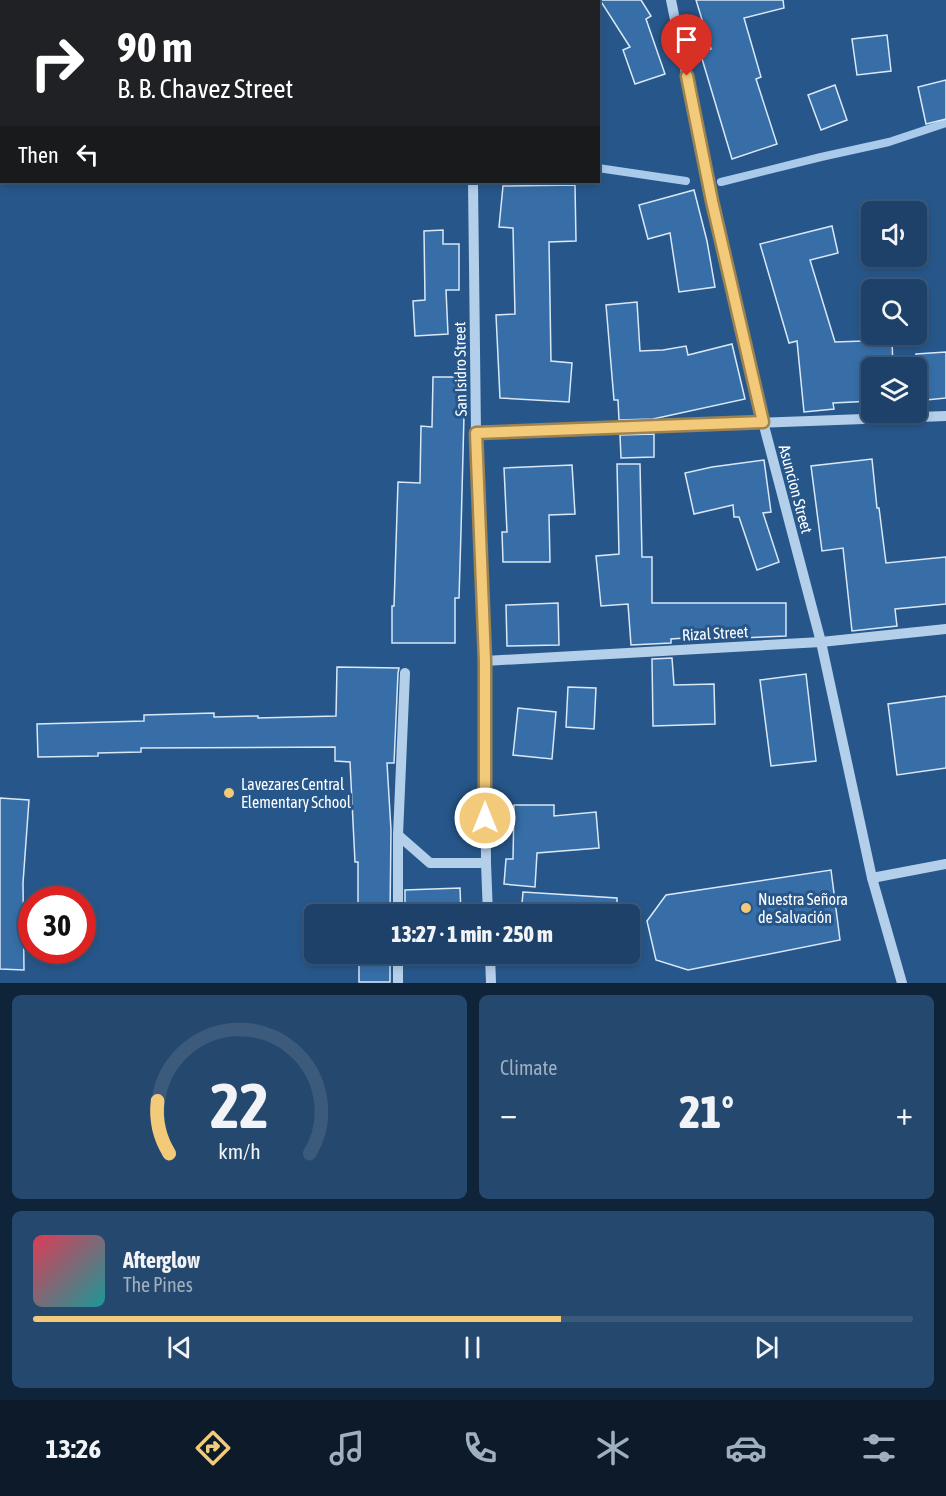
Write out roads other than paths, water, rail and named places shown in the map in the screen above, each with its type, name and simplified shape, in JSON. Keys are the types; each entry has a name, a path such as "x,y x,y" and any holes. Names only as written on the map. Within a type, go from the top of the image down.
{"street":[{"name":"Asuncion Street","path":"671,0 712,201 763,422 821,642 872,878 902,983"},
{"name":"San Isidro Street","path":"473,183 476,433 485,661 488,904"},
{"path":"476,433 946,416"},
{"name":"Rizal Street","path":"485,661 821,642 946,629"},
{"path":"398,904 405,673"},
{"path":"399,835 430,863 486,863"},
{"path":"872,878 946,864"},
{"path":"398,964 398,983"},
{"path":"490,964 491,983"}],"waterway":[{"path":"721,182 889,142 946,123"},
{"path":"600,168 686,181"}],"place":[{"name":"Lavezares Central Elementary School","path":"229,793"},
{"name":"Nuestra Señora de Salvación","path":"746,908"}]}
